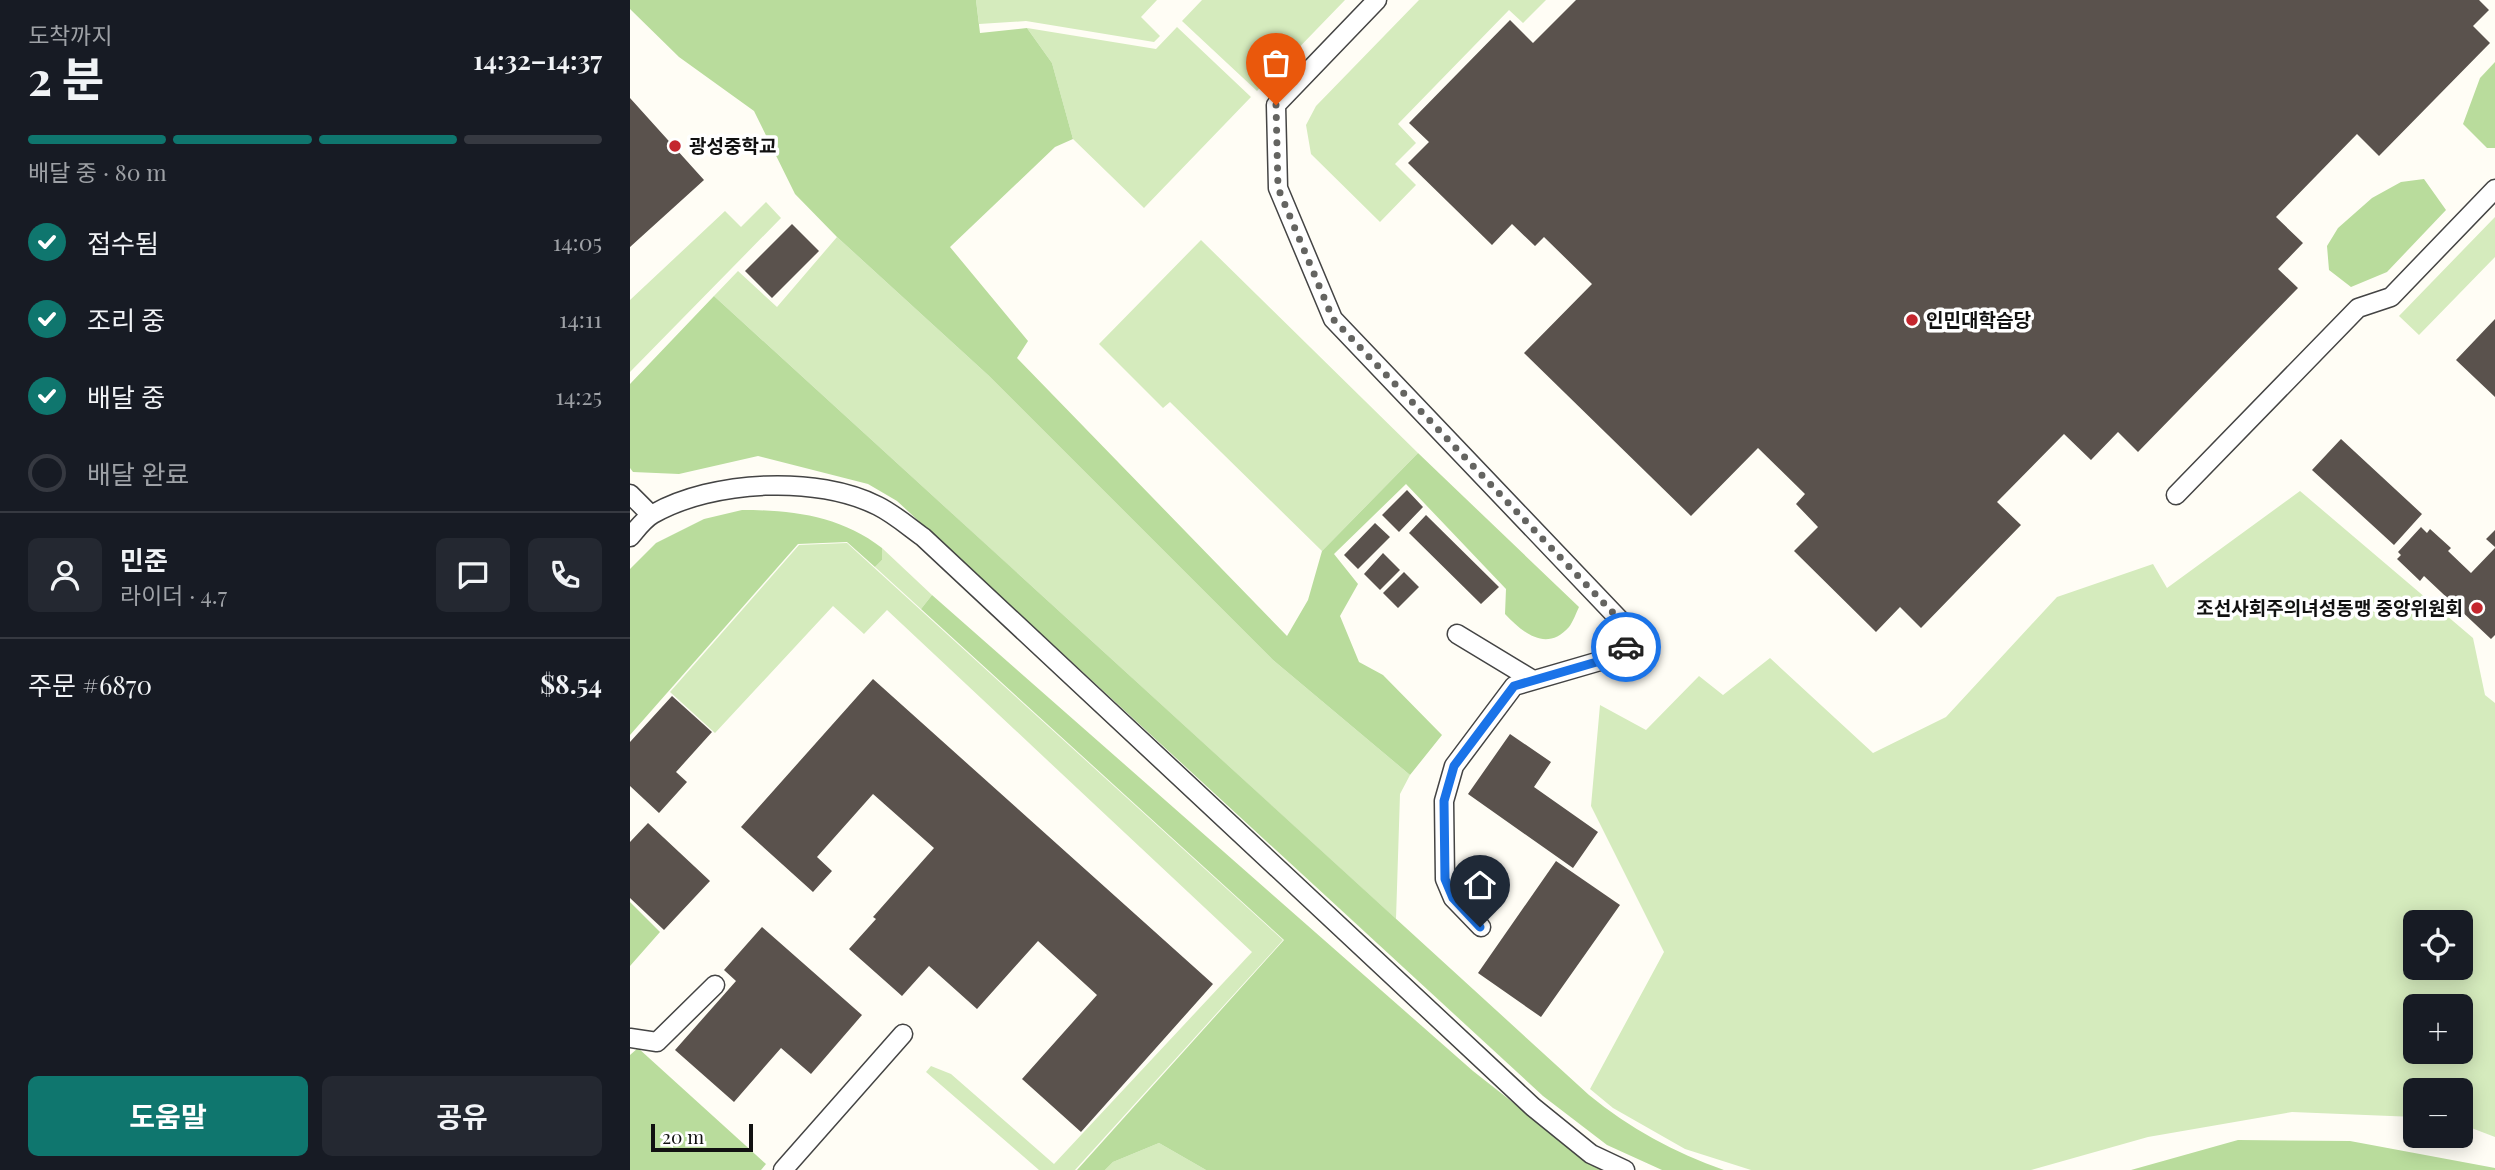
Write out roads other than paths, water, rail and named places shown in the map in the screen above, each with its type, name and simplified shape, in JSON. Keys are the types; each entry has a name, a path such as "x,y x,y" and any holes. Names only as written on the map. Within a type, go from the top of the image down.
{"lane":[{"path":"1377,0 1276,105 1278,188 1333,319 1639,640 1600,661 1514,686 1454,766 1444,801 1445,879 1453,898 1480,927"},
{"path":"2176,495 2358,308 2391,297 2495,189"},
{"path":"630,537 651,515 692,496 738,486 802,486 878,506 923,537 1524,1098 1591,1154 1625,1170"},
{"path":"630,494 651,515"},
{"path":"1457,635 1532,680"},
{"path":"630,1038 657,1042 715,985"},
{"path":"783,1170 903,1034"}],"place":[{"name":"광성중학교","path":"675,146"},
{"name":"인민대학습당","path":"1912,320"},
{"name":"조선사회주의녀성동맹 중앙위원회","path":"2477,608"}]}
